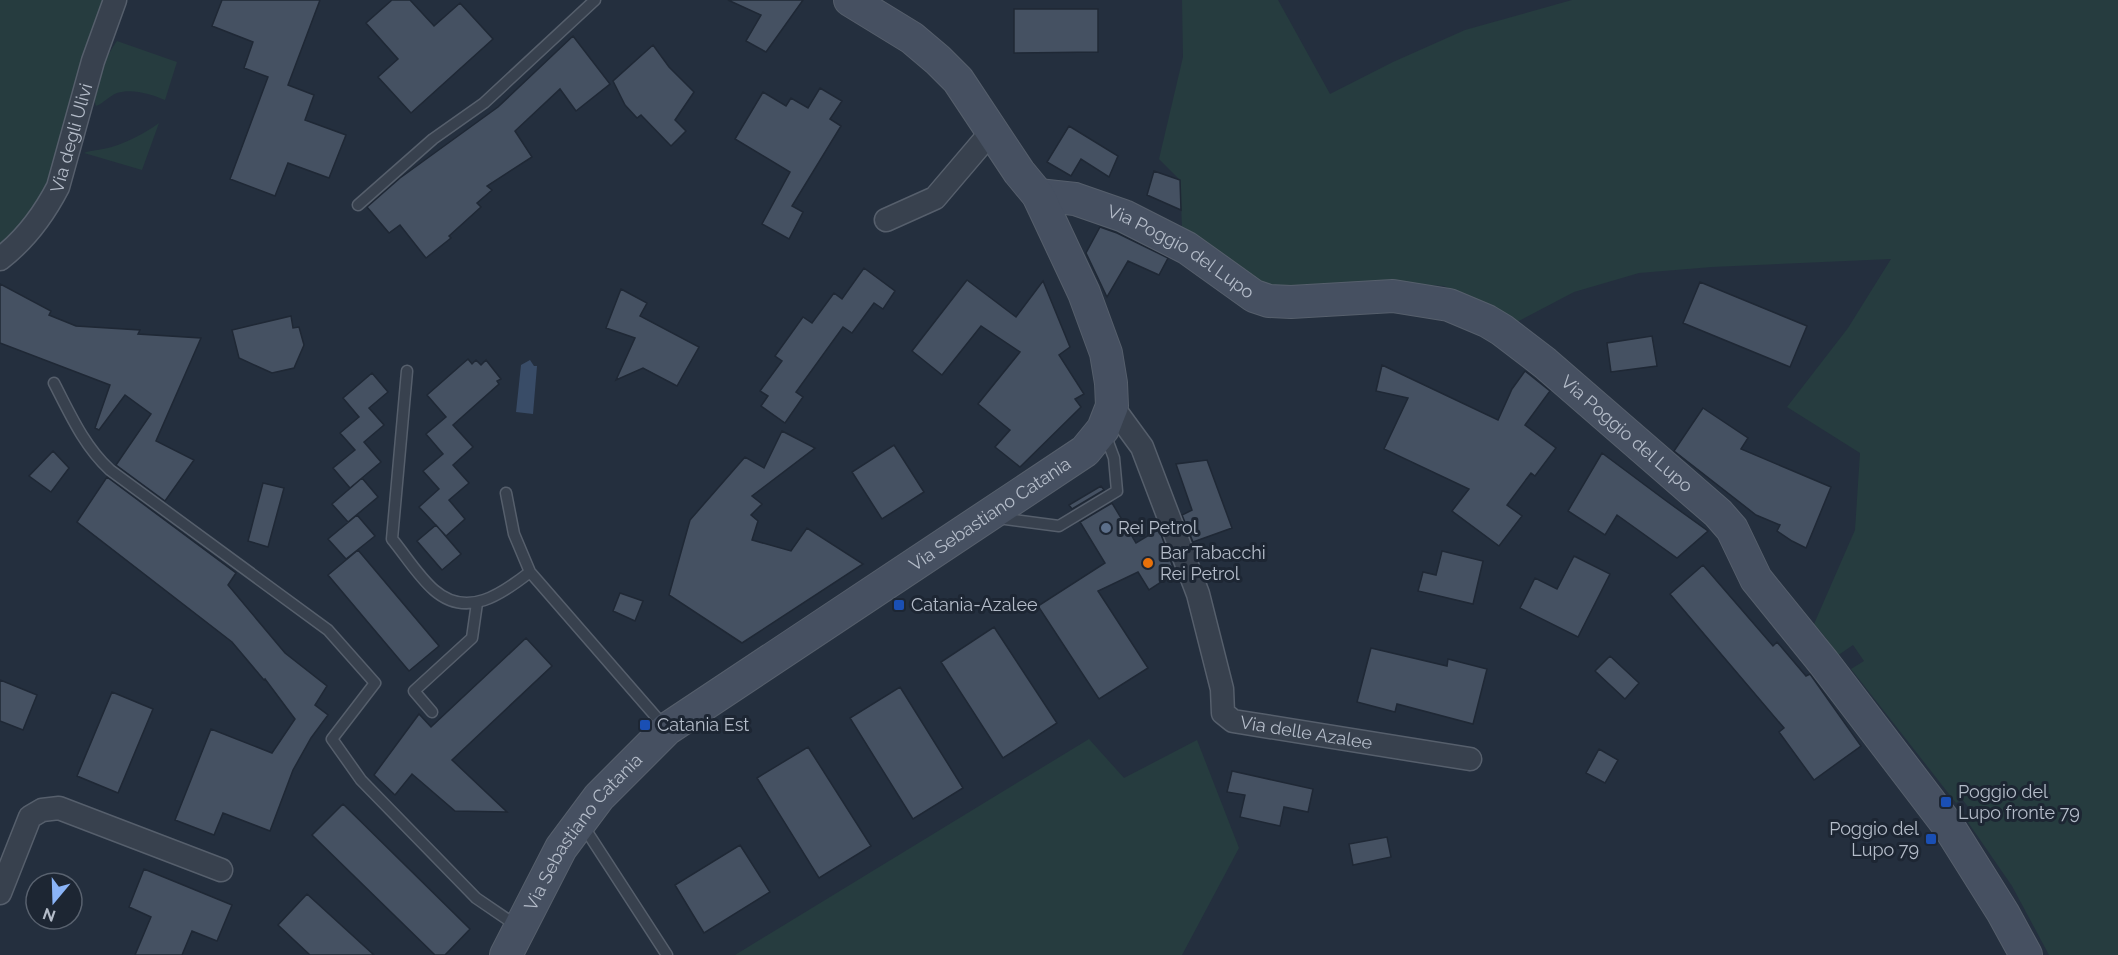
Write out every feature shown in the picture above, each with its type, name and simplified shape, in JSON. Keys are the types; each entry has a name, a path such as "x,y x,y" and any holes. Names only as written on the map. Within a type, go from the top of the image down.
{"street":[{"name":"Via degli Ulivi","path":"0,259 33,229 58,187 93,61 115,0"},
{"path":"850,0 912,38 958,80 1019,172 1038,195 1084,293 1106,354 1111,383 1108,418"},
{"path":"886,220 935,198 992,131"},
{"name":"Via Poggio del Lupo","path":"1038,195 1075,199 1124,216 1187,248 1254,296 1269,301 1291,302 1393,296 1449,305 1502,330 1704,499 1732,529 1755,579 1824,663 1948,827 2003,912 2026,955"},
{"name":"Via Sebastiano Catania","path":"513,942 561,848 580,821 599,797 667,729 1085,451 1108,418"},
{"name":"Via delle Azalee","path":"1108,418 1142,447 1198,594 1222,689 1223,713 1233,722 1470,759"},
{"path":"0,893 30,817 42,810 59,808 222,870"}],"lane":[{"path":"358,205 433,140 484,103 595,0"},
{"path":"407,371 392,539 434,590 449,599 461,602 477,603 509,589 530,572"},
{"path":"54,383 82,435 104,464 160,508 327,630 375,683 332,740 361,780 476,898 513,942"},
{"path":"986,517 1059,526 1117,491 1108,418"},
{"path":"506,493 514,534 530,572 667,729"},
{"path":"432,711 414,692 472,638 477,603"},
{"path":"580,821 667,955"}],"green space":[{"path":"0,0 106,0 45,194 0,249"},
{"path":"1182,0 1278,0 1330,94 1393,62 1465,30 1572,0 2118,0 2118,955 2049,955 2012,886 1965,818 1972,812 1962,799 1956,803 1851,669 1864,661 1853,645 1837,656 1814,624 1855,530 1860,453 1787,407 1848,328 1891,259 1712,267 1639,273 1574,292 1515,323 1483,304 1444,286 1373,281 1291,288 1266,285 1182,228 1180,180 1159,159 1183,57"},
{"path":"117,41 177,62 165,100 141,92 129,91 114,94 96,106 97,82 104,63"},
{"path":"159,123 142,170 84,153 125,142"},
{"path":"1089,739 1124,778 1197,740 1239,848 1182,955 735,955"}],"water":[{"path":"530,360 534,366 537,366 533,414 516,412 521,365"}],"building":[{"path":"222,0 320,0 288,85 314,95 305,120 346,135 329,178 288,163 275,196 230,179 268,77 244,68 253,42 212,26"},
{"path":"392,0 410,0 434,26 460,3 493,39 411,113 378,77 398,59 366,23"},
{"path":"728,0 803,0 766,52 746,41 761,15"},
{"path":"1014,9 1098,9 1098,52 1014,53"},
{"path":"573,36 610,84 576,111 560,89 515,131 532,157 487,186 492,190 477,203 481,207 449,236 451,238 426,258 400,225 389,233 367,207 400,178 498,107"},
{"path":"653,45 669,67 694,92 675,120 686,131 671,146 641,115 637,118 625,105 613,81"},
{"path":"820,88 842,101 830,119 841,126 792,206 803,212 789,239 762,224 790,172 735,139 763,92 786,106 791,98 808,108"},
{"path":"1069,126 1118,156 1109,177 1081,159 1071,176 1047,162"},
{"path":"1154,171 1180,180 1181,210 1147,195"},
{"path":"1100,227 1168,258 1159,275 1128,261 1107,297 1086,253"},
{"path":"864,268 895,291 883,309 874,303 852,333 843,327 796,392 803,397 785,423 761,406 768,396 760,391 782,361 775,356 803,317 812,323 834,293 842,299"},
{"path":"967,280 1016,317 1043,281 1070,347 1059,355 1084,394 1075,399 1081,407 1020,467 995,447 1010,430 978,404 1020,352 981,326 942,375 912,351"},
{"path":"1700,282 1807,326 1790,367 1683,323"},
{"path":"0,284 51,311 49,315 76,326 140,330 138,334 201,338 156,441 194,460 165,501 116,465 151,414 125,395 99,430 95,428 110,385 0,343"},
{"path":"621,289 647,303 640,316 699,347 677,386 643,368 616,380 635,338 606,328"},
{"path":"291,316 293,328 299,327 304,345 294,368 272,373 239,358 232,330"},
{"path":"1652,336 1657,366 1611,372 1607,343"},
{"path":"468,359 472,364 476,360 481,365 486,360 501,379 497,381 499,384 453,425 473,447 453,465 469,483 449,500 465,519 446,536 419,507 439,489 423,471 443,454 426,434 446,417 427,395"},
{"path":"1382,365 1498,420 1512,389 1525,371 1550,391 1525,425 1556,448 1535,476 1531,473 1507,505 1522,516 1499,546 1452,511 1469,489 1384,449 1408,398 1376,391"},
{"path":"372,373 388,392 369,408 384,425 364,442 381,462 350,488 333,468 355,450 340,433 359,417 343,398"},
{"path":"1703,408 1748,438 1741,449 1831,487 1806,548 1777,531 1780,525 1756,515 1674,451"},
{"path":"782,431 815,448 752,496 762,504 751,515 758,521 752,540 791,551 807,528 863,564 742,643 669,595 690,520 745,457 764,468"},
{"path":"894,445 924,492 882,519 852,472"},
{"path":"53,451 69,468 51,492 29,476"},
{"path":"1602,453 1708,531 1677,558 1617,515 1605,535 1568,511"},
{"path":"1207,460 1232,528 1193,542 1182,515 1192,510 1176,464"},
{"path":"107,477 236,573 228,585 285,653 327,686 315,705 328,715 311,738 293,770 270,831 223,813 214,835 175,820 211,729 272,753 295,719 265,679 232,642 77,522"},
{"path":"362,478 378,497 348,522 332,504"},
{"path":"263,483 284,488 268,547 248,541"},
{"path":"1101,486 1104,490 1072,509 1069,505"},
{"path":"1112,503 1136,543 1159,529 1175,573 1149,590 1138,572 1098,591 1148,668 1099,699 1038,606 1105,563 1080,522"},
{"path":"357,515 375,536 346,559 328,539"},
{"path":"436,525 461,554 442,570 417,541"},
{"path":"358,550 439,646 409,671 328,575"},
{"path":"1442,551 1483,561 1473,604 1418,591 1423,572 1436,575"},
{"path":"1574,556 1610,574 1578,637 1520,608 1535,578 1557,589"},
{"path":"1703,565 1773,646 1777,642 1806,676 1810,674 1861,746 1814,780 1779,732 1784,728 1670,594"},
{"path":"620,593 643,601 635,621 613,611"},
{"path":"994,627 1057,723 1003,758 941,662"},
{"path":"526,638 552,666 452,760 507,812 455,811 412,774 395,795 374,775 419,714 431,727"},
{"path":"1371,648 1447,666 1448,659 1487,669 1473,724 1397,704 1395,712 1357,702"},
{"path":"1610,656 1639,683 1625,699 1595,671"},
{"path":"0,680 37,695 23,730 0,721"},
{"path":"900,687 963,788 913,819 850,718"},
{"path":"112,692 153,709 118,793 77,776"},
{"path":"808,747 871,846 819,878 757,778"},
{"path":"1599,749 1618,760 1605,783 1586,773"},
{"path":"1232,771 1313,789 1308,812 1284,807 1280,826 1240,817 1245,795 1227,792"},
{"path":"343,804 470,929 445,955 435,955 312,835"},
{"path":"1387,837 1391,857 1353,865 1349,844"},
{"path":"740,845 770,892 704,933 675,885"},
{"path":"144,869 232,905 217,941 192,931 182,955 135,955 151,917 129,907"},
{"path":"307,894 374,955 310,955 278,925"}],"place":[{"name":"Rei Petrol","path":"1106,528"},
{"name":"Bar Tabacchi Rei Petrol","path":"1148,563"},
{"name":"Catania-Azalee","path":"899,605"},
{"name":"Catania Est","path":"645,725"},
{"name":"Poggio del Lupo fronte 79","path":"1946,802"},
{"name":"Poggio del Lupo 79","path":"1931,839"}]}
